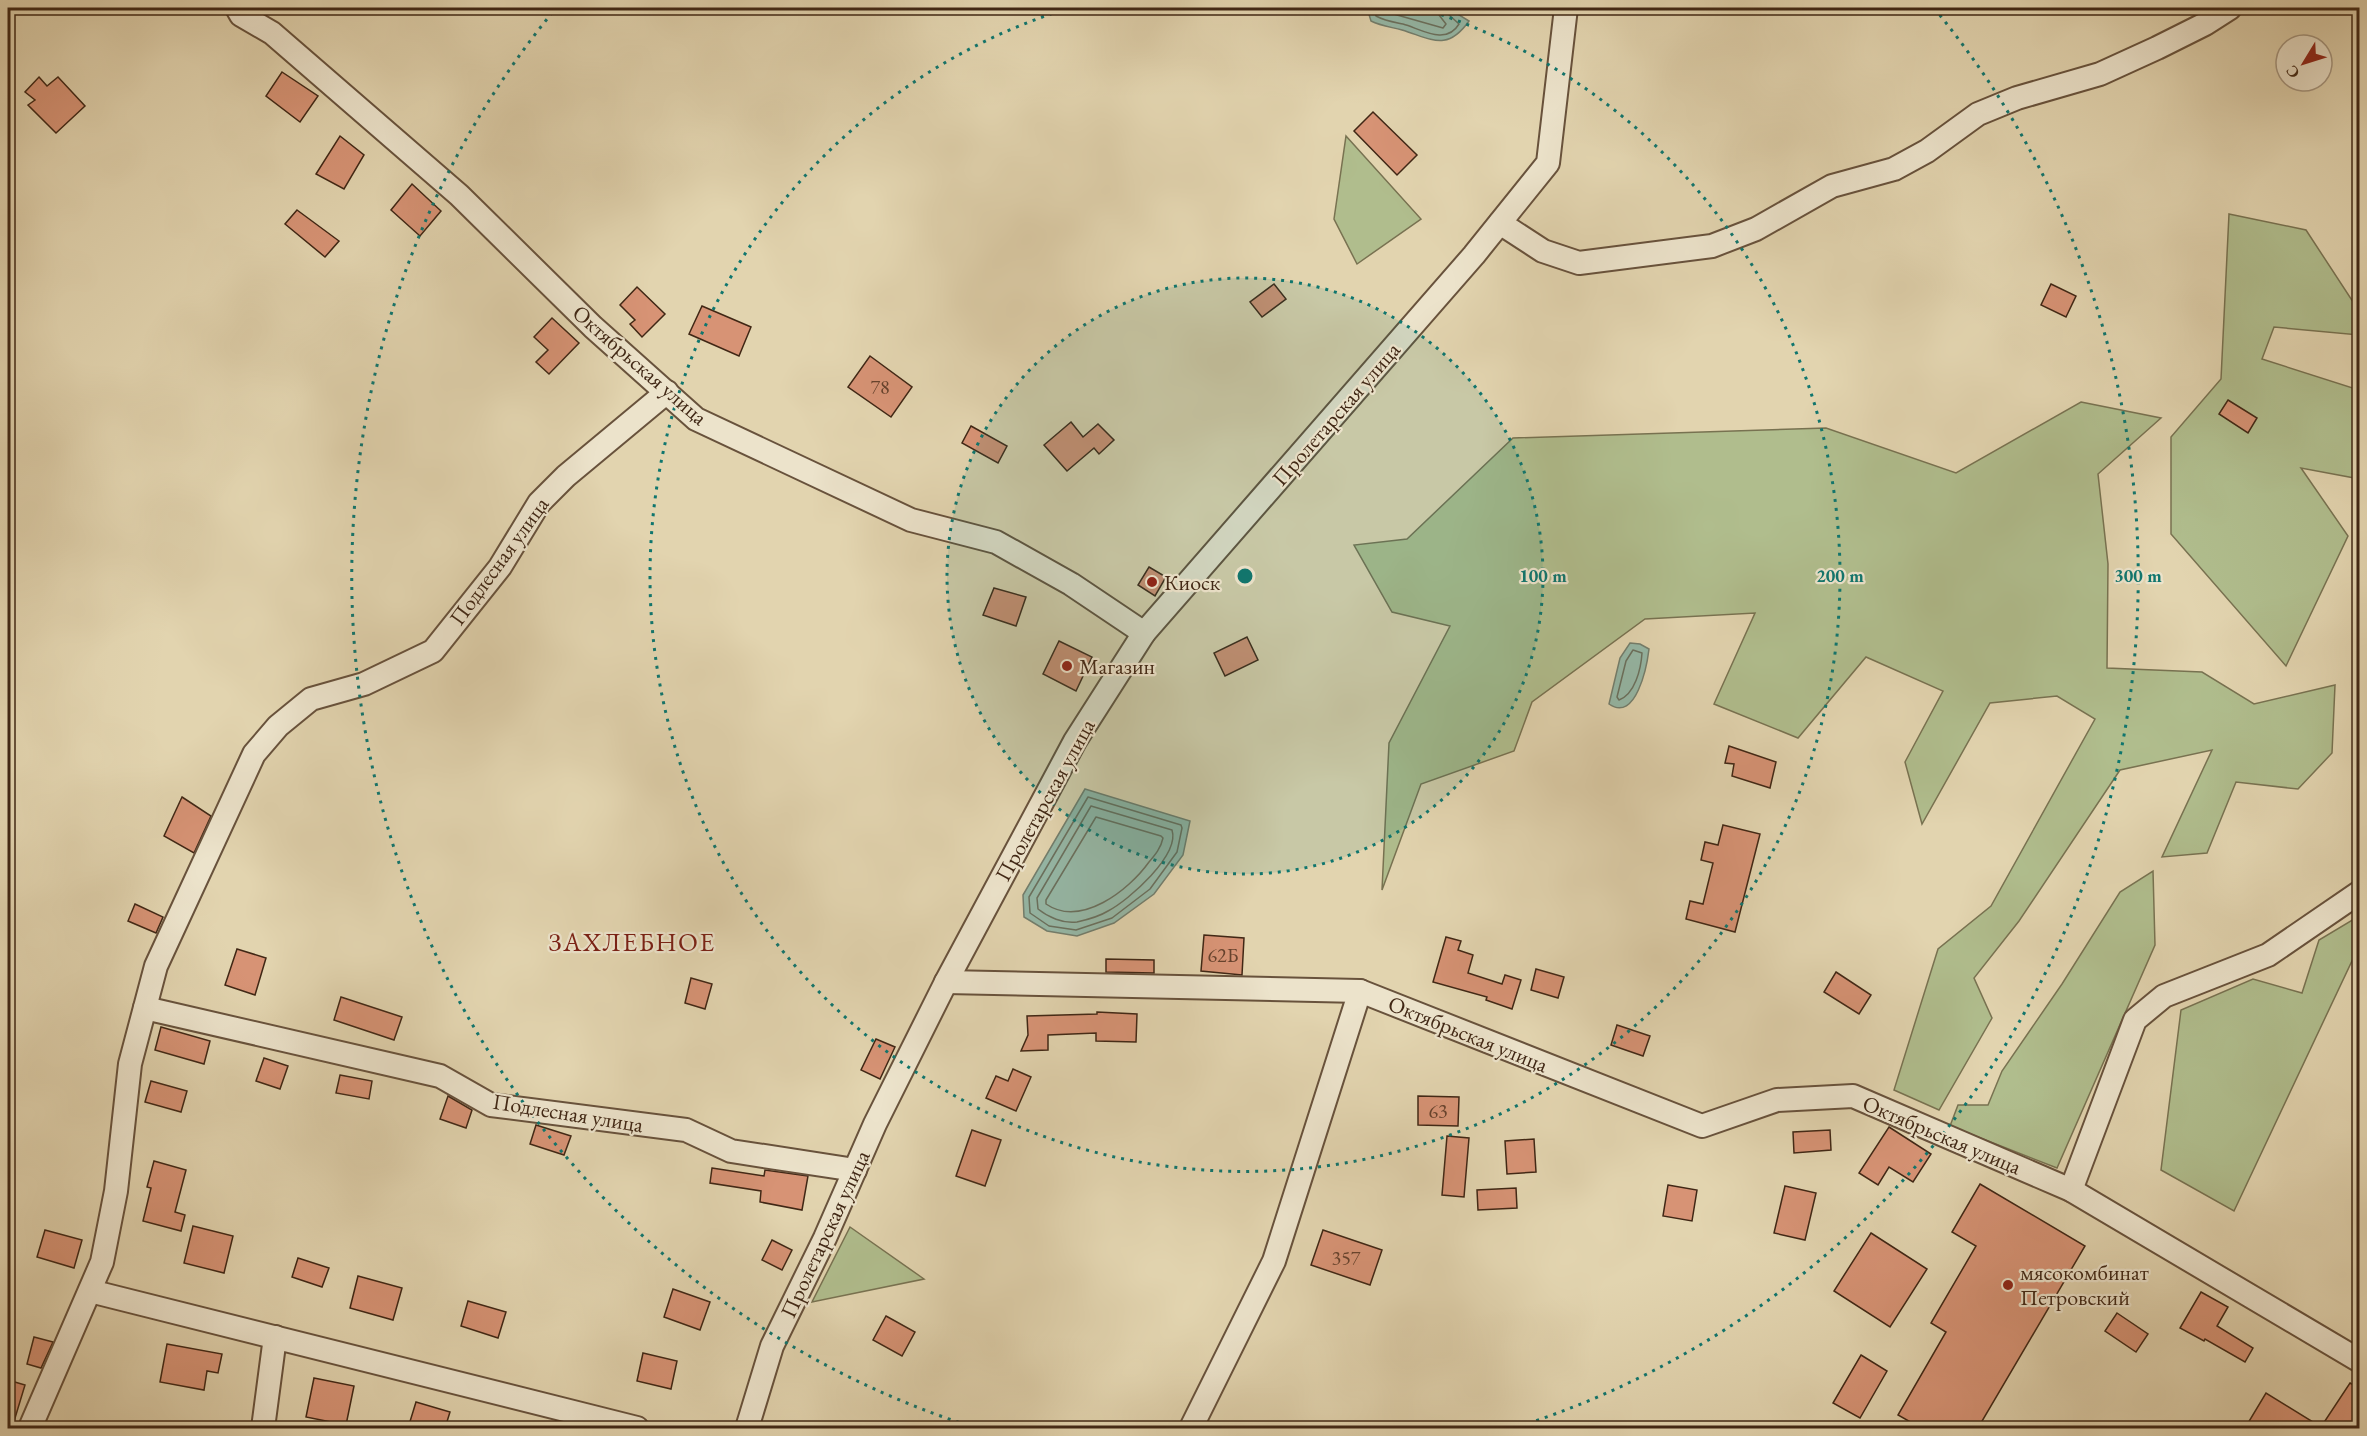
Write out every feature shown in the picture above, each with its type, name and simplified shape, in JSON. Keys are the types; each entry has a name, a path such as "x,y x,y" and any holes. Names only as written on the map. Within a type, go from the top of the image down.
{"street":[{"name":"Октябрьская улица","path":"237,8 241,15 272,33 451,188 593,327 696,419 911,520 996,542 1071,584 1144,633"},
{"name":"Пролетарская улица","path":"747,1428 772,1346 875,1124 946,982 1075,741 1144,633 1474,255 1548,163 1566,8"},
{"path":"1500,223 1543,251 1579,263 1712,246 1756,230 1832,186 1894,169 1927,151 1978,114 2017,98 2100,74 2157,48 2230,8"},
{"name":"Подлесная улица","path":"30,1428 102,1262 116,1191 130,1064 156,966 254,754 278,726 311,699 364,684 433,651 500,567 539,503 566,476 620,433 666,392"},
{"path":"2071,1190 2135,1020 2164,996 2268,955 2360,892"},
{"name":"Октябрьская улица","path":"946,982 1360,992 1702,1126 1777,1100 1853,1096 2071,1190 2360,1361"},
{"name":"Октябрьская улица","path":"1191,1428 1274,1261 1360,992"},
{"name":"Подлесная улица","path":"145,1008 440,1076 491,1106 686,1130 731,1151 855,1170"},
{"path":"90,1291 637,1428"},
{"path":"263,1428 274,1337"}],"shaded area":[{"path":"1346,136 1421,219 1357,264 1334,219"},
{"path":"2229,214 2306,230 2359,311 2359,335 2274,327 2262,359 2359,390 2360,479 2301,468 2348,536 2286,666 2171,534 2171,437 2221,379"},
{"path":"2081,402 2161,418 2098,474 2108,564 2107,668 2202,672 2254,704 2335,685 2332,753 2298,789 2236,782 2207,853 2162,857 2212,750 2120,770 2019,921 1974,978 1992,1018 1939,1110 1894,1090 1938,949 1991,906 2095,719 2057,696 1990,703 1922,824 1905,762 1943,691 1866,657 1798,738 1714,704 1755,613 1645,619 1532,702 1514,751 1421,784 1382,890 1389,743 1450,626 1392,612 1354,545 1407,539 1513,438 1826,428 1956,473"},
{"path":"2153,871 2155,945 2057,1168 1950,1126 1958,1105 1988,1105 2002,1071 2062,984 2120,892"},
{"path":"2359,916 2359,946 2234,1211 2161,1170 2181,1010 2253,979 2302,993 2319,940"},
{"path":"850,1227 924,1279 812,1302"}],"water":[{"path":"1367,8 1448,8 1469,21 1453,37 1446,40 1431,39 1371,21"},
{"path":"1630,643 1640,644 1649,649 1648,657 1643,679 1633,699 1626,706 1618,708 1609,704 1620,658"},
{"path":"1085,789 1190,821 1183,855 1154,894 1114,923 1077,936 1047,931 1024,917 1023,895"}],"building":[{"path":"282,72 318,96 300,122 266,96"},
{"path":"39,77 47,86 58,77 85,106 56,133 28,105 35,100 25,92"},
{"path":"1373,112 1417,155 1397,175 1354,131"},
{"path":"340,136 364,155 344,189 316,174"},
{"path":"412,184 441,211 420,236 391,210"},
{"path":"297,210 339,241 325,257 285,224"},
{"path":"1274,284 1286,299 1262,317 1250,302"},
{"path":"2051,284 2076,296 2066,317 2041,305"},
{"path":"637,287 665,314 642,337 630,324 635,320 620,305"},
{"path":"702,306 751,327 739,356 689,334"},
{"path":"552,318 579,343 549,374 536,362 548,350 534,337"},
{"path":"870,356 912,387 891,417 848,387"},
{"path":"2228,400 2257,418 2248,433 2219,414"},
{"path":"1071,422 1083,437 1098,424 1114,440 1099,454 1094,448 1067,471 1044,445"},
{"path":"971,426 1007,446 998,463 962,443"},
{"path":"1149,567 1166,577 1155,596 1138,585"},
{"path":"994,588 1026,597 1016,626 983,615"},
{"path":"1247,637 1258,660 1225,676 1214,653"},
{"name":"Магазин","path":"1059,641 1092,657 1076,691 1043,674"},
{"path":"1729,746 1776,762 1770,788 1732,776 1734,764 1725,763"},
{"path":"182,797 211,816 194,853 164,836"},
{"path":"1723,825 1760,834 1735,932 1686,919 1690,901 1703,904 1713,863 1701,860 1705,842 1718,845"},
{"path":"135,904 163,917 156,933 128,921"},
{"path":"1204,935 1244,938 1242,975 1201,971"},
{"path":"1446,937 1461,941 1458,950 1473,955 1468,973 1502,984 1505,975 1521,980 1512,1009 1486,1000 1487,997 1433,982"},
{"path":"237,949 266,958 255,995 225,985"},
{"path":"1106,959 1154,960 1154,973 1106,972"},
{"path":"1536,969 1564,977 1558,998 1531,990"},
{"path":"1836,972 1871,995 1859,1014 1824,992"},
{"path":"691,978 712,984 705,1009 685,1003"},
{"path":"341,997 402,1017 394,1040 334,1020"},
{"path":"1097,1012 1137,1014 1136,1042 1096,1041 1096,1033 1048,1035 1048,1050 1021,1051 1028,1035 1027,1016 1097,1014"},
{"path":"1617,1025 1650,1036 1643,1056 1611,1045"},
{"path":"161,1027 210,1041 204,1064 155,1050"},
{"path":"876,1039 895,1047 880,1079 861,1070"},
{"path":"264,1058 288,1066 280,1089 256,1081"},
{"path":"1013,1069 1031,1077 1016,1111 986,1098 996,1076 1008,1081"},
{"path":"340,1075 372,1081 369,1099 336,1093"},
{"path":"151,1081 187,1091 181,1112 145,1102"},
{"path":"448,1096 472,1110 466,1128 440,1119"},
{"path":"1418,1096 1459,1097 1458,1126 1418,1125"},
{"path":"536,1125 571,1136 564,1155 530,1144"},
{"path":"1889,1127 1931,1154 1913,1182 1889,1167 1878,1185 1859,1173"},
{"path":"972,1130 1001,1140 985,1186 956,1176"},
{"path":"1830,1130 1831,1150 1794,1153 1793,1132"},
{"path":"1447,1136 1469,1138 1464,1197 1442,1195"},
{"path":"1534,1139 1536,1172 1507,1174 1505,1141"},
{"path":"154,1161 186,1170 175,1212 185,1215 181,1231 143,1221 151,1188 147,1187"},
{"path":"712,1168 764,1176 765,1170 808,1176 802,1210 760,1202 761,1191 710,1183"},
{"name":"мясокомбинат Петровский","path":"1980,1184 2085,1246 1978,1428 1921,1428 1898,1415 1946,1332 1931,1323 1976,1246 1952,1232"},
{"path":"1668,1185 1697,1190 1692,1221 1663,1216"},
{"path":"1785,1186 1816,1193 1805,1240 1774,1233"},
{"path":"1516,1188 1517,1208 1478,1210 1477,1190"},
{"path":"193,1226 233,1236 224,1273 184,1263"},
{"path":"45,1230 82,1240 74,1268 37,1257"},
{"path":"1323,1230 1382,1250 1370,1285 1311,1265"},
{"path":"1871,1233 1927,1269 1890,1327 1834,1291"},
{"path":"772,1240 792,1250 782,1270 762,1260"},
{"path":"298,1258 329,1268 322,1287 292,1277"},
{"path":"358,1276 402,1288 393,1320 350,1308"},
{"path":"673,1289 710,1302 700,1330 664,1317"},
{"path":"2201,1292 2228,1307 2217,1326 2253,1348 2245,1362 2205,1339 2204,1341 2180,1328"},
{"path":"468,1301 506,1312 498,1338 461,1326"},
{"path":"2117,1313 2148,1334 2136,1352 2105,1331"},
{"path":"886,1316 915,1332 902,1356 873,1340"},
{"path":"34,1337 53,1342 41,1368 27,1364"},
{"path":"167,1344 222,1354 218,1373 207,1371 204,1390 160,1382"},
{"path":"643,1353 677,1361 671,1389 637,1381"},
{"path":"1861,1355 1887,1371 1860,1418 1833,1403"},
{"path":"314,1378 354,1386 346,1425 306,1417"},
{"path":"8,1380 25,1385 12,1428 8,1428"},
{"path":"2350,1383 2360,1389 2360,1413 2349,1428 2245,1428 2266,1393 2321,1427"},
{"path":"416,1402 450,1412 445,1428 408,1428"}],"place":[{"name":"Киоск","path":"1152,582"},
{"name":"Магазин","path":"1067,666"},
{"name":"мясокомбинат Петровский","path":"2008,1285"}],"district":[{"name":"ЗАХЛЕБНОЕ","path":"632,942"}]}
